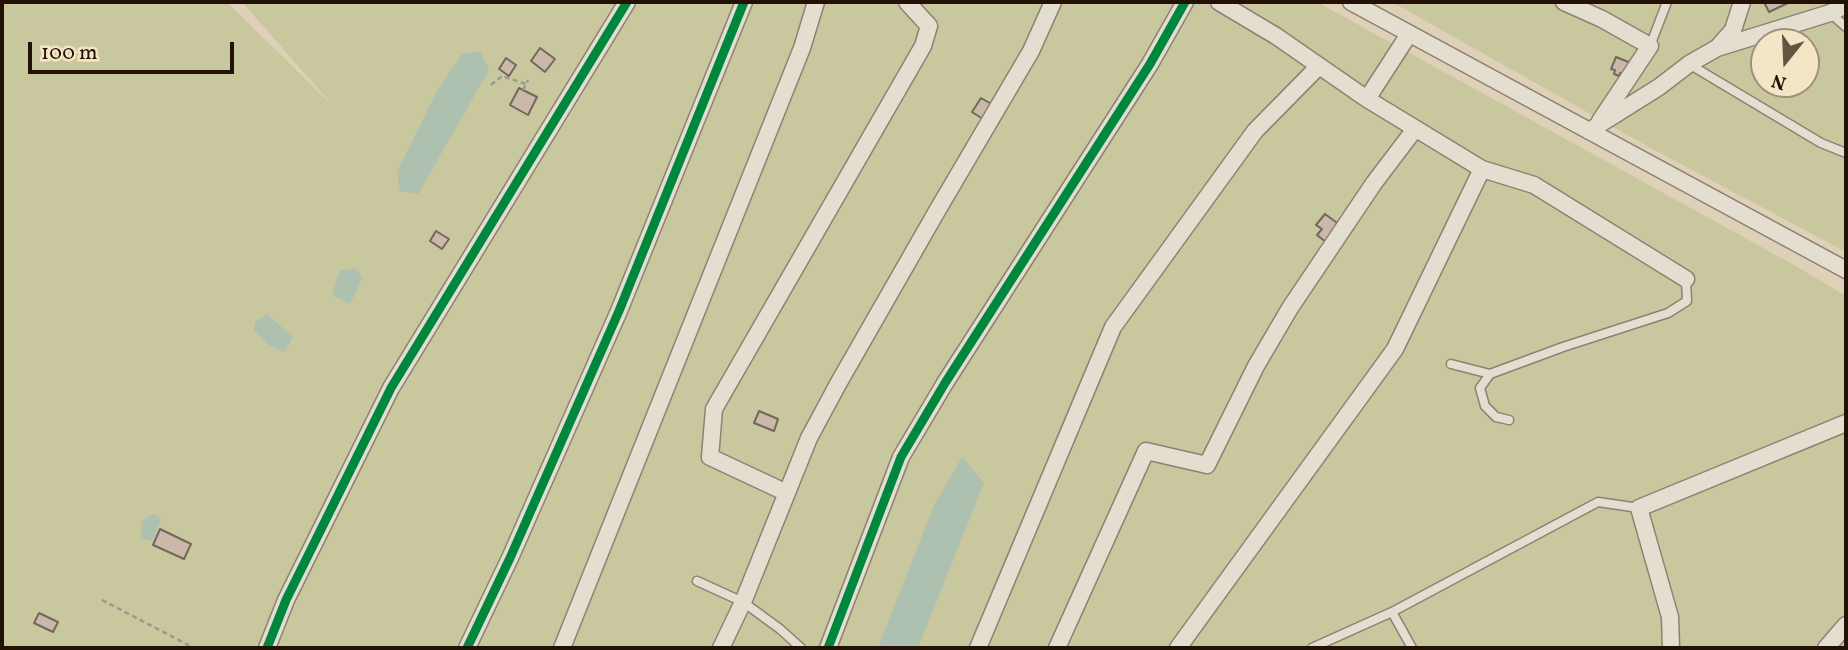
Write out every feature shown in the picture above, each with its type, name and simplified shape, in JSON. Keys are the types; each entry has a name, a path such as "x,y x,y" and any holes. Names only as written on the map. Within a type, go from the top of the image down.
{"street":[{"path":"267,648 286,600 391,388 627,2"},
{"path":"467,648 510,558 619,311 744,2"},
{"path":"562,648 797,61 816,2"},
{"path":"787,493 710,457 714,409 923,46 929,26 907,2"},
{"path":"721,648 743,602 809,438 1031,51 1053,2"},
{"path":"828,648 901,457 945,383 1150,64 1185,2"},
{"path":"1219,2 1276,36 1367,99 1482,169 1534,185 1686,279"},
{"path":"1351,2 1593,127 1846,270"},
{"path":"1564,2 1602,19 1650,46 1593,127"},
{"path":"1717,48 1733,30 1742,2"},
{"path":"1593,127 1717,48 1830,13 1846,5"},
{"path":"1367,99 1409,34"},
{"path":"978,648 1113,327 1255,131 1319,66"},
{"path":"1057,648 1146,451 1207,465 1256,366 1290,308 1374,183 1415,129"},
{"path":"1178,648 1395,349 1482,169"},
{"path":"1671,648 1670,617 1639,508 1846,423"},
{"path":"1826,648 1846,625"}],"lane":[{"path":"1650,46 1667,2"},
{"path":"1830,13 1846,27"},
{"path":"1689,64 1821,143 1846,153"},
{"path":"1509,420 1496,417 1485,407 1480,388 1490,374 1668,313 1687,300 1686,279"},
{"path":"1451,363 1490,374"},
{"path":"1311,648 1392,612 1598,502 1639,508"},
{"path":"697,581 743,602 801,648"},
{"path":"1392,612 1412,648"}],"path":[{"path":"491,85 502,76 526,85"},
{"path":"523,90 528,80"},
{"path":"102,600 194,648"}],"shaded area":[{"path":"2,2 227,2 333,106 242,2 1317,2 1846,296 1846,648 2,648"},
{"path":"1392,2 1846,2 1846,252 1647,146"},
{"path":"480,51 489,70 418,194 400,191 397,172 437,91 462,54"},
{"path":"354,268 363,277 350,304 332,295 339,271"},
{"path":"267,314 293,337 284,352 269,345 254,330 255,322"},
{"path":"962,457 984,483 918,648 878,648 934,505"},
{"path":"153,514 158,515 161,520 152,541 140,538 142,521"}],"building":[{"path":"1764,2 1790,2 1769,12"},
{"path":"540,48 555,59 545,72 531,61"},
{"path":"1616,57 1631,63 1626,76 1614,74 1615,70 1611,69"},
{"path":"506,58 516,65 509,76 499,69"},
{"path":"519,88 537,97 528,115 510,105"},
{"path":"981,98 995,106 986,121 972,112"},
{"path":"1325,214 1340,225 1327,243 1317,235 1322,229 1316,225"},
{"path":"436,231 449,239 442,249 430,241"},
{"path":"759,411 778,419 774,431 754,423"},
{"path":"160,529 191,544 184,559 153,545"},
{"path":"39,613 58,622 53,632 34,623"}],"cycle path":[{"path":"267,648 286,600 391,388 627,2"},
{"path":"467,648 510,558 619,311 744,2"},
{"path":"828,648 901,457 945,383 1150,64 1185,2"}]}
